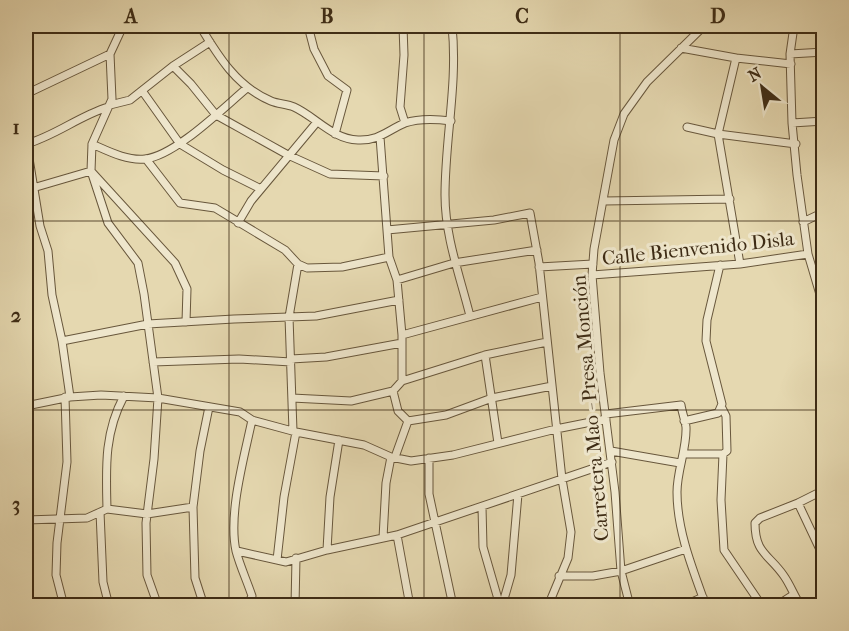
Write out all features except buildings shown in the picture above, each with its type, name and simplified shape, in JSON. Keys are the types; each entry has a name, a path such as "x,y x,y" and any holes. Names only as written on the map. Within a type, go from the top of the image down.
{"street":[{"path":"123,26 110,54 112,99 92,144 91,171 108,223 138,263 148,324 158,398 147,514 147,575 158,606"},
{"path":"200,26 231,71 247,88 272,101 293,106 335,134 359,140 380,137 405,123 422,119 451,121"},
{"path":"308,26 314,49 328,76 347,90 335,134"},
{"path":"403,26 404,55 399,107 405,123"},
{"path":"452,26 454,67 445,195 447,224 454,263 470,316"},
{"name":"Carretera Mao - Presa Monción","path":"630,606 621,571 592,275 593,264 614,141 624,114 647,82 704,26"},
{"path":"794,26 790,54 792,123 796,144 802,222 808,254 824,308"},
{"path":"64,606 56,575 59,519 67,462 67,397 62,341 52,295 48,251 40,226 26,143 39,141 91,112 130,100 173,66 210,42"},
{"path":"681,48 736,58 791,64"},
{"path":"790,54 824,52"},
{"path":"26,94 110,54"},
{"path":"736,58 718,134 740,264"},
{"path":"173,66 216,115 288,155 330,174 384,176"},
{"path":"92,144 126,158 146,159 180,144 247,88"},
{"path":"143,92 180,144 223,171 261,189"},
{"path":"792,123 824,121"},
{"path":"238,223 251,201 317,122"},
{"path":"687,127 718,134 796,144"},
{"path":"380,137 389,257 397,280 399,300 402,381"},
{"path":"146,159 180,203 216,208 285,250 298,264 307,268 342,267 389,257"},
{"path":"26,190 91,171"},
{"path":"91,171 175,263 187,289 186,322"},
{"path":"604,201 730,199"},
{"path":"802,222 824,212"},
{"path":"387,230 494,220 530,213 537,250 562,479 571,532 568,558 548,606"},
{"path":"397,280 454,263 537,250"},
{"name":"Calle Bienvenido Disla","path":"592,275 740,264 808,254"},
{"path":"277,560 295,431 289,317 298,264"},
{"path":"539,267 593,264"},
{"path":"720,265 707,321 706,341 722,408 726,416 727,451 723,454 722,500 724,550 762,606"},
{"path":"153,362 238,359 291,361 326,357 402,339 470,316 542,297"},
{"path":"62,341 148,324 316,316 399,300"},
{"path":"292,398 351,401 393,391 402,381 485,355 547,342"},
{"path":"485,355 498,443"},
{"path":"408,421 446,415 492,398 552,386"},
{"path":"393,391 398,411 408,421"},
{"path":"109,606 103,582 106,454 113,415 124,396"},
{"path":"26,406 67,397 158,398 240,412 252,420 364,445 393,457 411,461 453,455 606,417 681,405 686,426 677,503 686,549 706,606"},
{"path":"204,606 195,578 193,507 200,451 209,407"},
{"path":"684,421 718,413 722,408"},
{"path":"247,606 252,596 237,551 234,530 238,486 252,420"},
{"path":"383,538 386,483 393,457 408,421"},
{"path":"327,550 330,497 339,440"},
{"path":"610,451 680,463"},
{"path":"683,454 723,454"},
{"path":"429,458 429,494 453,606"},
{"path":"237,551 286,562 327,550 397,536 612,462"},
{"path":"801,606 785,577 756,542 755,523 760,518 824,490"},
{"path":"501,606 511,575 518,494"},
{"path":"798,503 824,558"},
{"path":"26,520 87,518 104,511 147,514 193,507"},
{"path":"482,507 483,547 501,606"},
{"path":"397,536 410,606"},
{"path":"559,576 593,576 621,571 686,549"},
{"path":"295,606 296,558"},
{"path":"776,606 793,595"},
{"path":"683,606 703,597"}]}
